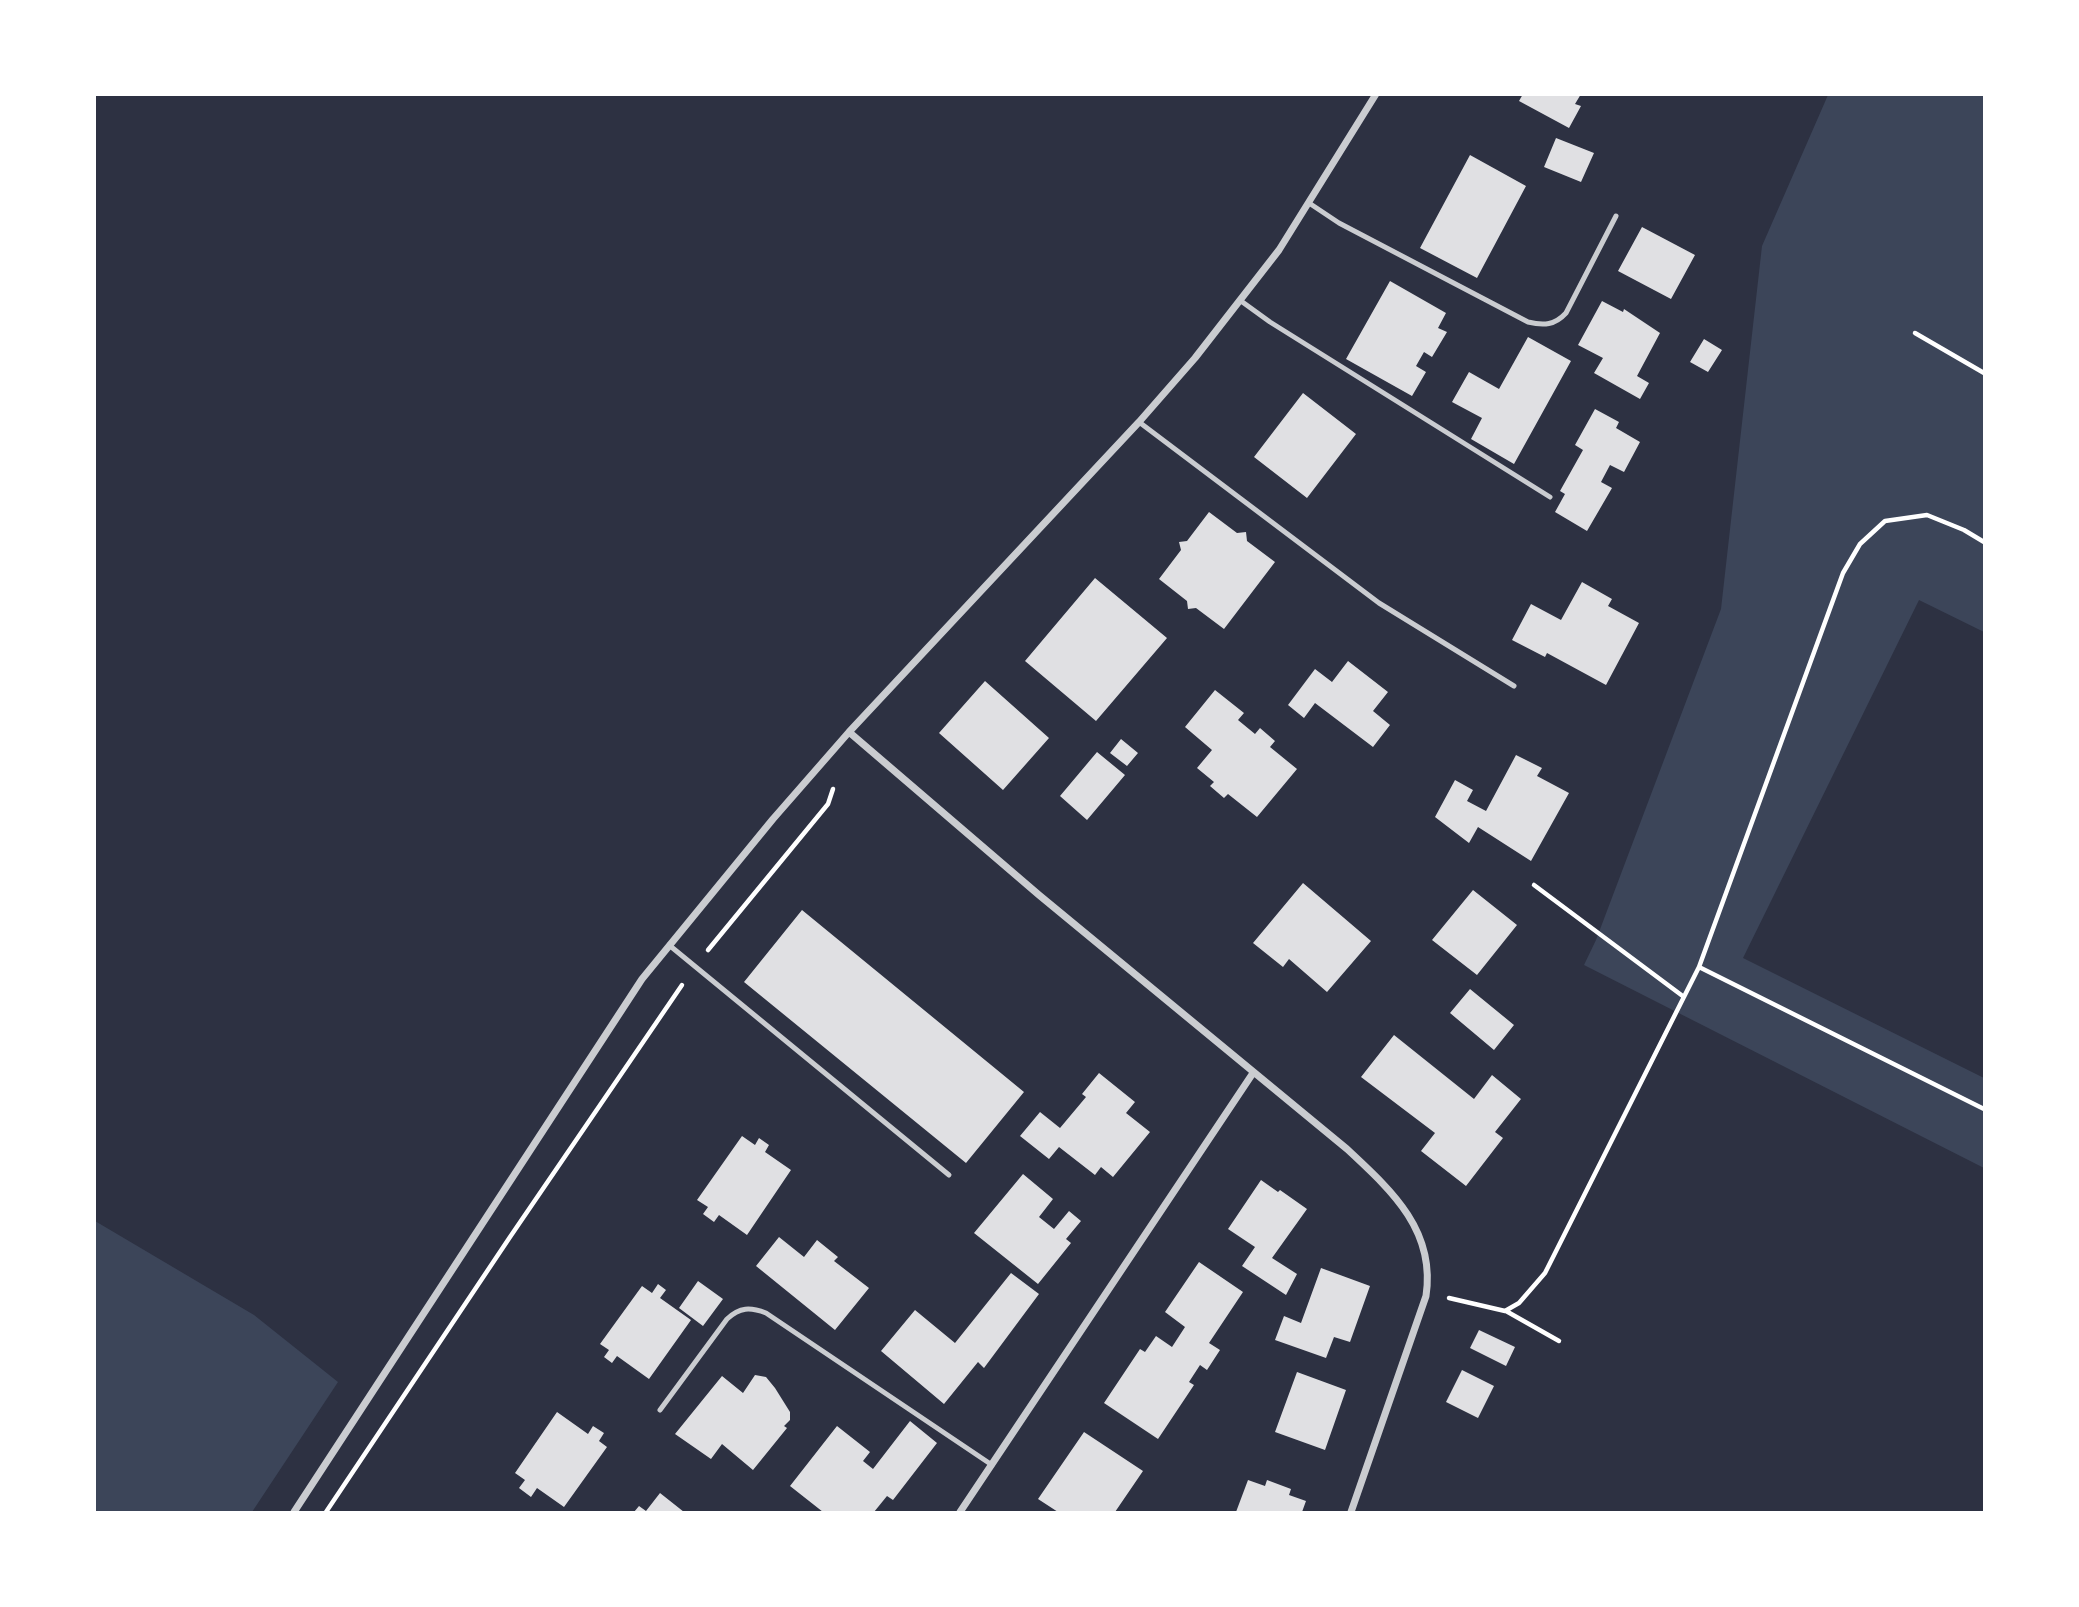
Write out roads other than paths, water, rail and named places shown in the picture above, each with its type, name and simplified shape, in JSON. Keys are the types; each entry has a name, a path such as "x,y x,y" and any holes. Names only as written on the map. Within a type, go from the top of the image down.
{"street":[{"path":"294,1513 642,979 773,819 849,732 1139,422 1241,301 1309,204 1376,94"},
{"path":"849,732 1039,895 1346,1149 1383,1182 1403,1205 1425,1254 1429,1278 1426,1296 1351,1513"},
{"path":"960,1513 1253,1073"}],"lane":[{"path":"1309,204 1339,223 1528,322 1539,325 1558,321 1566,313 1616,216"},
{"path":"1241,301 1282,330 1550,497"},
{"path":"1139,422 1379,603 1514,686"},
{"path":"669,945 949,1175"},
{"path":"660,1410 727,1319 741,1309 754,1308 992,1465"}]}
